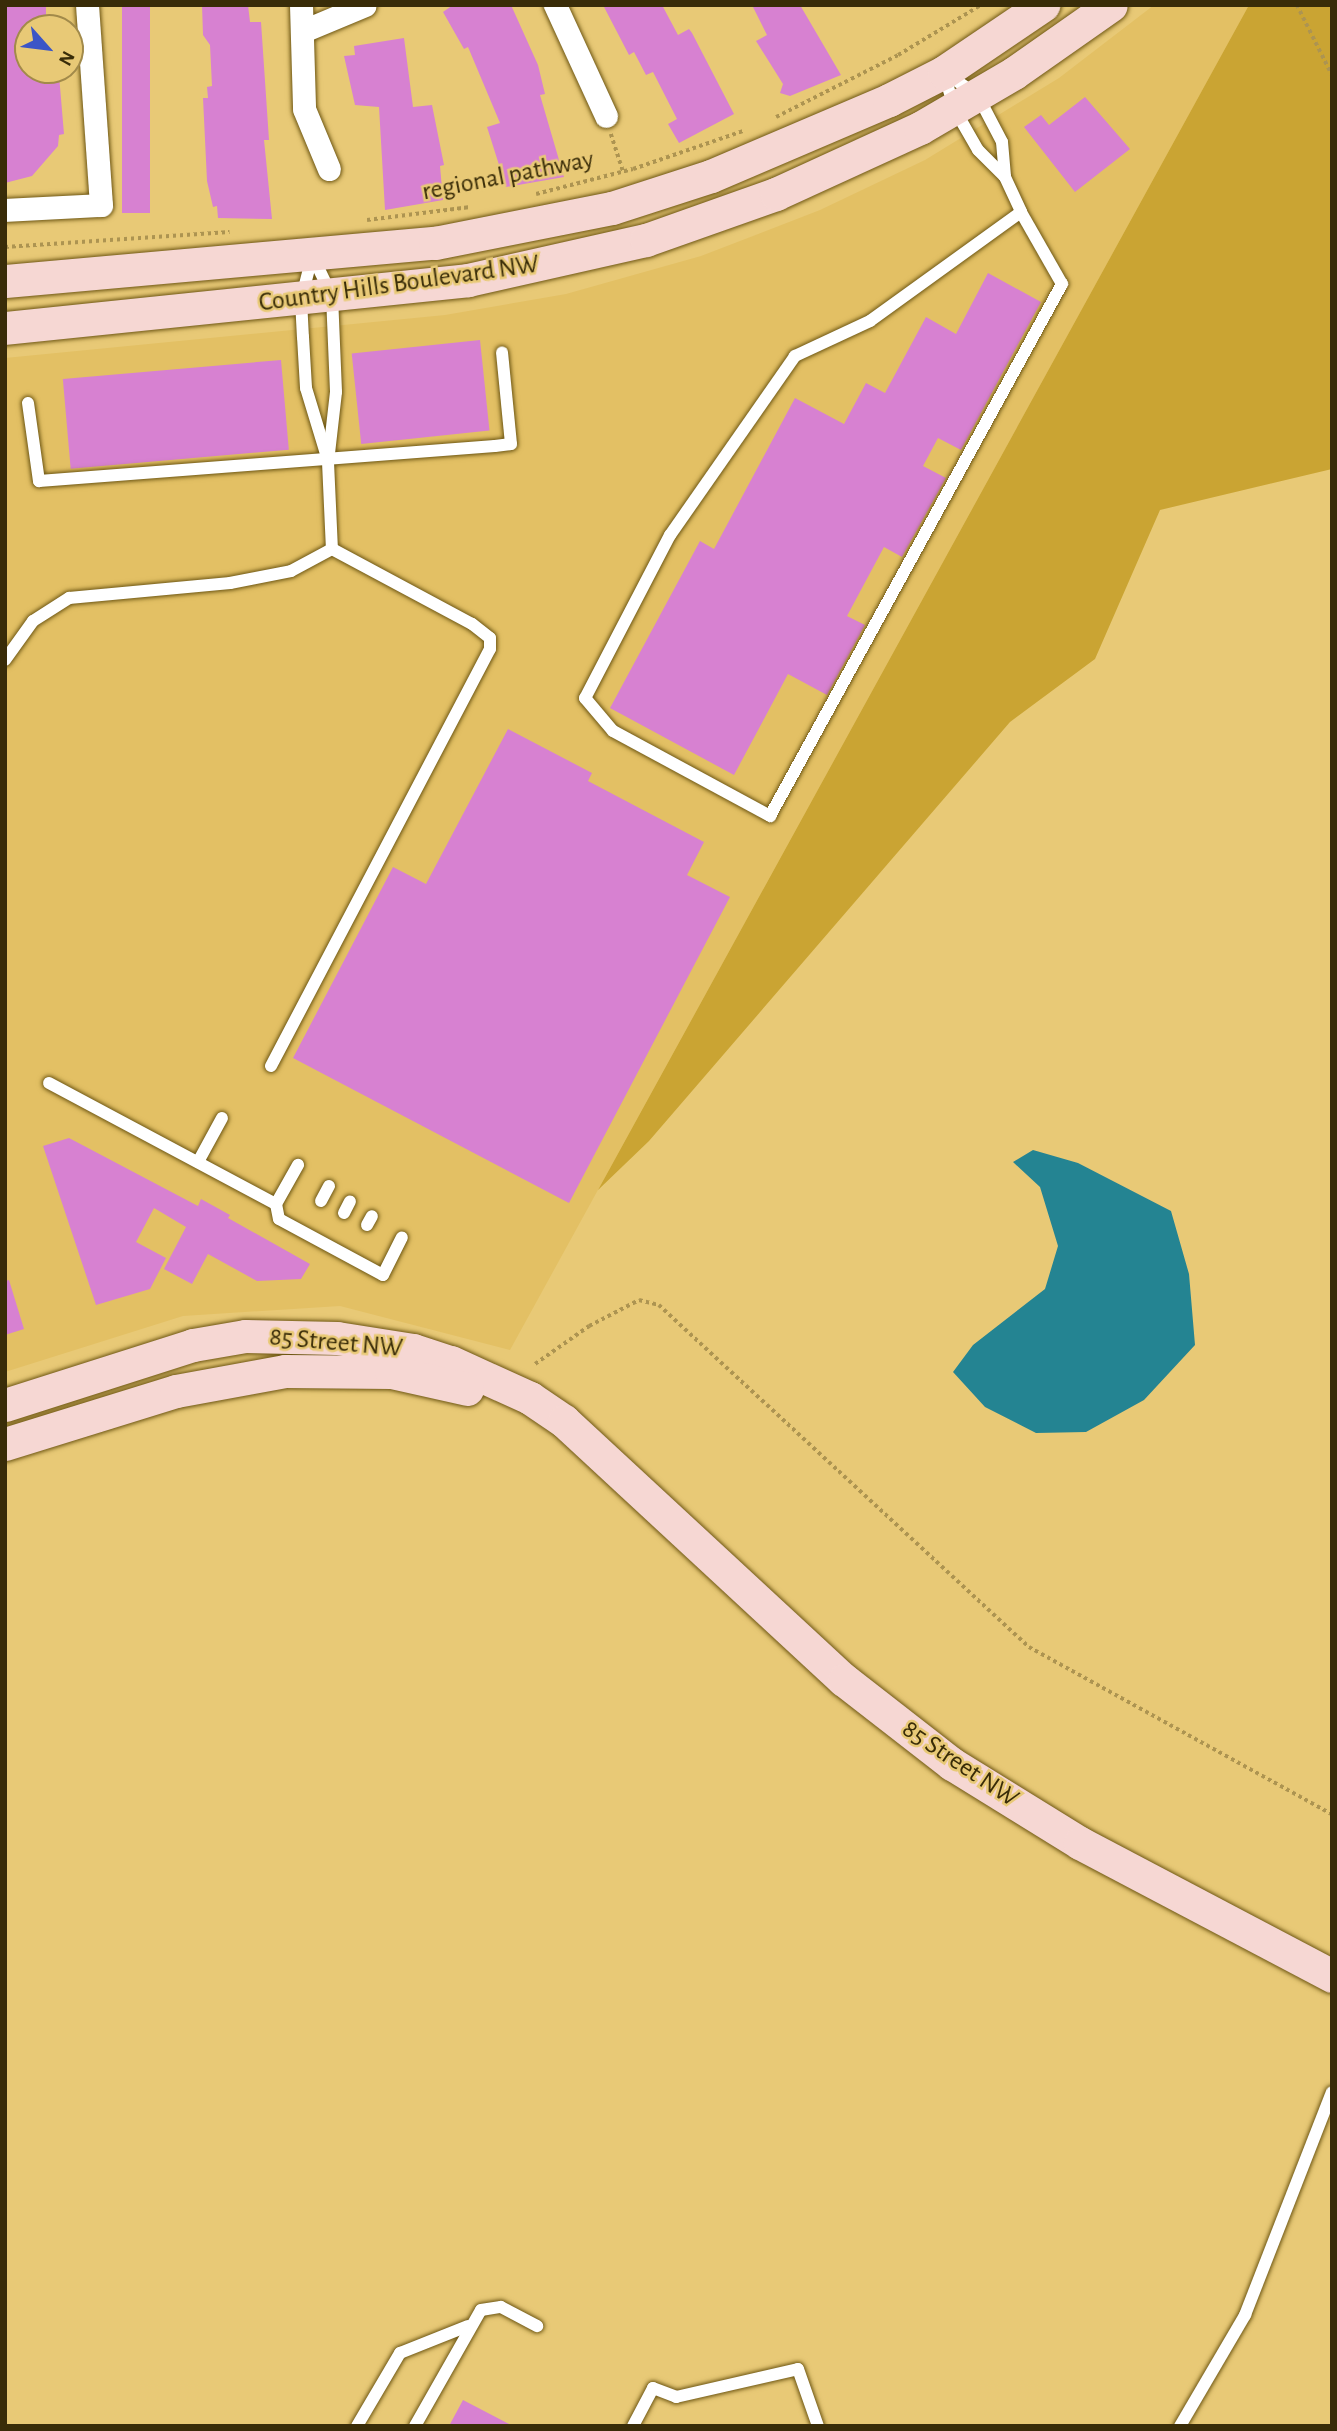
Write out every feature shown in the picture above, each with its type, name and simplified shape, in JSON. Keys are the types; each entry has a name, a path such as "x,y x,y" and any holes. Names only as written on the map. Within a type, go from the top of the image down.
{"main road":[{"name":"Country Hills Boulevard NW","path":"5,281 312,257 505,232 612,208 774,150 944,72 1043,5"},
{"name":"Country Hills Boulevard NW","path":"5,328 316,298 468,280 646,240 776,194 966,103 1111,5"},
{"name":"85 Street NW","path":"5,1405 193,1345 245,1336 292,1335 374,1343 450,1362 530,1398 582,1436 844,1680 952,1764 1080,1843 1332,1976"},
{"name":"85 Street NW","path":"5,1444 233,1378 285,1371 370,1371 437,1380 502,1403 572,1442 634,1486"}],"street":[{"path":"5,210 100,205 87,5"},
{"path":"301,5 304,109 329,169"},
{"path":"303,31 365,5"},
{"path":"555,5 606,116"}],"lane":[{"path":"944,72 966,103 1002,142 1005,177 1021,212 1062,284 770,816 613,731 584,698 670,535 794,356 870,321 1021,212"},
{"path":"944,72 966,103 978,150 1005,177"},
{"path":"312,257 316,298 337,392 328,461 332,549"},
{"path":"312,257 316,298 306,388 328,461"},
{"path":"28,403 39,481 328,461 511,444 502,352"},
{"path":"5,660 33,621 69,598 230,583 291,571 332,549"},
{"path":"271,1066 490,649 490,638 472,624 332,549"},
{"path":"49,1083 276,1204"},
{"path":"198,1162 222,1118"},
{"path":"298,1165 276,1204 279,1219 307,1229 383,1275 402,1237"},
{"path":"321,1201 329,1186"},
{"path":"1180,2426 1245,2315 1332,2092"},
{"path":"415,2426 468,2326 481,2310 501,2307 537,2326"},
{"path":"357,2426 400,2353 468,2326"},
{"path":"633,2426 653,2388 676,2398 797,2369 818,2426"}],"path":[{"path":"766,121 838,88 981,5"},
{"path":"1297,5 1332,75"},
{"path":"606,116 623,172"},
{"name":"regional pathway","path":"524,197 623,172 754,126"},
{"name":"regional pathway","path":"355,222 476,206"},
{"path":"5,247 234,232"},
{"path":"535,1364 589,1326 639,1300 659,1305 1030,1647 1332,1814"}],"shaded area":[{"path":"1154,5 1249,5 510,1350 340,1306 183,1316 5,1372 5,358 445,315 566,294 701,256 820,210 925,160 1059,78"},
{"path":"1249,5 1332,5 1332,469 1160,510 1095,659 1010,722 649,1141 598,1190"}],"water":[{"path":"1033,1150 1078,1163 1171,1211 1189,1274 1195,1345 1144,1400 1086,1432 1036,1433 985,1407 953,1372 973,1345 1045,1289 1058,1246 1040,1187 1013,1162"}],"building":[{"path":"5,5 46,5 46,14 14,14 14,84 60,84 64,134 59,135 58,146 32,176 5,183"},
{"path":"122,5 150,5 150,213 122,213"},
{"path":"202,5 248,5 250,22 261,22 269,140 264,140 272,219 218,218 217,206 213,207 207,181 203,98 208,98 207,87 212,86 210,45 203,35"},
{"path":"453,5 511,5 538,65 545,94 540,95 564,177 506,187 487,127 500,123 468,47 464,49 443,12"},
{"path":"603,5 662,5 678,35 689,29 692,33 734,114 679,143 668,124 677,119 653,72 646,75 634,52 629,55"},
{"path":"752,5 800,5 841,75 790,96 780,93 783,84 756,41 767,35"},
{"path":"404,38 413,107 432,105 444,165 440,166 443,200 385,210 379,107 355,105 344,56 355,55 354,46"},
{"path":"1085,97 1130,149 1075,192 1024,127 1041,115 1049,125"},
{"path":"988,273 1041,302 961,450 938,438 923,466 946,478 902,557 884,547 847,616 865,625 827,695 788,674 734,775 610,708 700,541 714,549 795,398 844,424 866,383 885,393 926,317 956,334"},
{"path":"480,340 490,431 361,444 352,353"},
{"path":"281,360 289,450 71,469 63,379"},
{"path":"508,729 592,773 588,781 704,842 687,875 730,897 569,1203 293,1058 393,867 426,884"},
{"path":"69,1138 198,1206 201,1199 230,1215 228,1218 310,1264 301,1279 257,1281 208,1254 192,1284 164,1269 186,1227 154,1208 136,1242 166,1258 150,1289 96,1305 43,1146"},
{"path":"9,1280 24,1329 5,1335 5,1281"},
{"path":"463,2400 513,2426 449,2426"}]}
